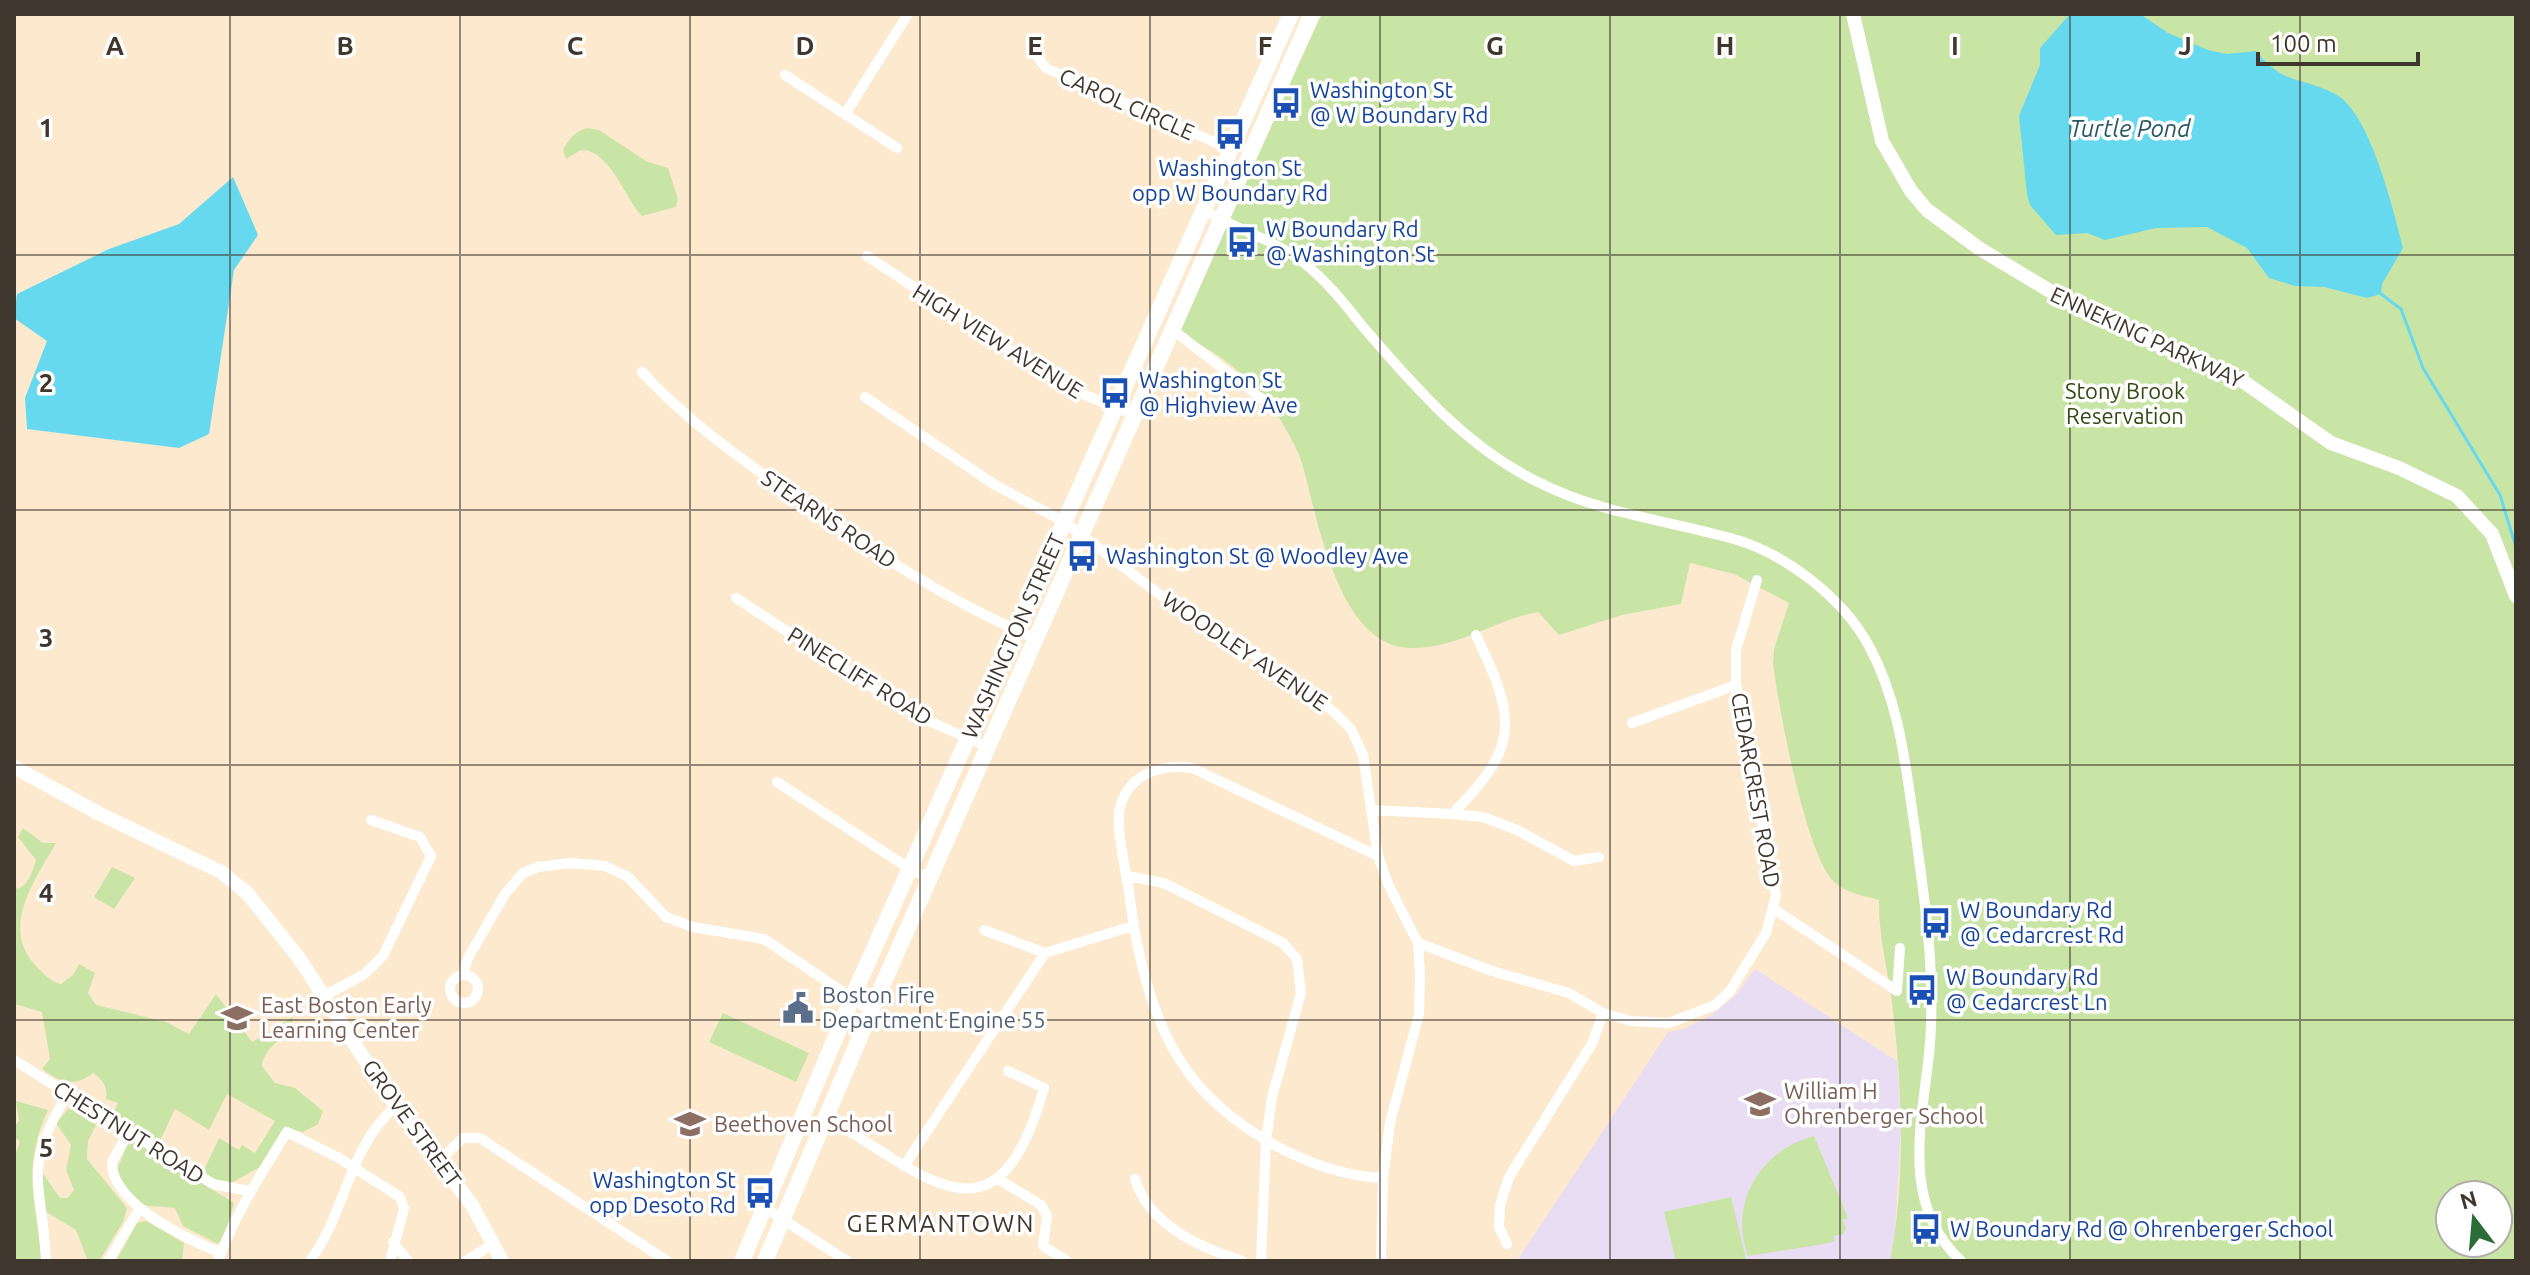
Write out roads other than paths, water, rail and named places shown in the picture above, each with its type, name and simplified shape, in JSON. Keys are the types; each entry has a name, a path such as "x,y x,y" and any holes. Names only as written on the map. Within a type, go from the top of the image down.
{"main road":[{"name":"WASHINGTON STREET","path":"742,1261 762,1206 852,998 1063,521 1116,409 1201,209 1291,14"},
{"name":"WASHINGTON STREET","path":"765,1261 871,1011 1312,14"},
{"name":"ENNEKING PARKWAY","path":"1853,14 1872,112 1882,141 1905,183 1927,210 1980,249 2090,315 2244,382 2331,443 2399,468 2457,496 2492,534 2516,596"},
{"name":"GROVE STREET","path":"14,767 100,814 221,872 268,915 396,1106 472,1205 502,1261"}],"street":[{"path":"845,114 908,14"},
{"name":"CAROL CIRCLE","path":"1032,50 1046,68 1230,149"},
{"path":"785,75 897,148"},
{"path":"1201,209 1306,264 1335,291 1443,417 1512,468 1571,498 1618,514 1735,539 1764,551 1788,564 1834,600 1866,641 1886,680 1897,717 1931,962 1929,1049 1917,1163 1922,1198 1940,1237 1961,1261"},
{"name":"HIGH VIEW AVENUE","path":"867,256 1065,387 1135,415"},
{"path":"1173,330 1270,405"},
{"name":"STEARNS ROAD","path":"642,372 689,418 817,513 950,600 1036,639"},
{"name":"WOODLEY AVENUE","path":"865,397 995,485 1063,521 1080,536 1334,712 1351,729 1363,755 1378,856 1388,884 1418,943 1419,1014 1390,1123 1383,1178 1381,1261"},
{"name":"CEDARCREST ROAD","path":"1418,943 1492,971 1569,993 1603,1013 1631,1021 1669,1023 1715,1005 1730,991 1766,933 1774,909 1771,857 1736,685 1736,650 1757,580"},
{"name":"PINECLIFF ROAD","path":"736,598 915,715 988,747"},
{"path":"1452,814 1480,786 1500,757 1506,731 1504,701 1476,635"},
{"path":"1632,723 1736,685"},
{"path":"1378,856 1192,768 1170,765 1153,769 1132,785 1119,808 1133,926 1149,989 1183,1066 1218,1104 1266,1140 1310,1163 1353,1177 1383,1178"},
{"path":"777,782 910,869 930,878"},
{"path":"1372,810 1483,817 1506,825 1574,861 1599,857"},
{"path":"324,996 363,975 383,956 431,856 420,837 371,820"},
{"path":"463,975 468,958 505,894 523,873 538,867 570,863 605,866 628,877 666,917 693,927 764,939 871,1011"},
{"path":"1127,876 1164,883 1283,943 1297,959 1301,993 1272,1097 1266,1140 1261,1261"},
{"path":"1774,909 1897,991 1900,948"},
{"path":"984,930 1045,953 1133,926"},
{"path":"904,1166 1045,953"},
{"path":"1507,1244 1499,1227 1500,1205 1509,1177 1593,1042 1603,1013"},
{"name":"CHESTNUT ROAD","path":"14,1060 213,1184 249,1191"},
{"path":"826,1117 931,1182 953,1188 982,1186 998,1179 1016,1162 1035,1119 1044,1088 1008,1071"},
{"path":"46,1261 37,1161 45,1133 68,1093"},
{"path":"310,1261 326,1237 353,1167 372,1131 396,1106"},
{"path":"129,1131 114,1156 112,1169 119,1188 140,1208 220,1257 249,1191 266,1170 287,1132 353,1167 403,1201 404,1209 390,1261"},
{"path":"439,1161 463,1138 480,1138 667,1261"},
{"path":"998,1179 1041,1205 1047,1216 1043,1246 1067,1261"},
{"path":"1135,1179 1141,1200 1160,1219 1196,1244 1242,1261"},
{"path":"762,1206 847,1261"},
{"path":"108,1261 140,1208"},
{"path":"393,1242 408,1261"},
{"path":"466,1261 494,1243"}],"water":[{"name":"Turtle Pond","path":"2070,14 2140,14 2168,33 2208,50 2227,54 2256,51 2275,70 2323,88 2347,104 2359,120 2378,163 2403,248 2382,284 2381,294 2367,298 2324,287 2295,286 2269,278 2247,248 2207,227 2156,228 2105,240 2087,233 2056,235 2030,205 2019,116 2040,65 2040,48"},
{"path":"233,177 258,235 234,270 209,434 179,448 27,429 25,398 47,341 14,318 17,294 109,249 179,224"}],"waterway":[{"path":"2381,294 2401,309 2423,368 2500,495 2516,547"}],"place":[{"name":"Washington St @ W Boundary Rd","path":"1286,103"},
{"name":"Washington St opp W Boundary Rd","path":"1230,134"},
{"name":"W Boundary Rd @ Washington St","path":"1242,242"},
{"name":"Washington St @ Highview Ave","path":"1115,393"},
{"name":"Washington St @ Woodley Ave","path":"1082,556"},
{"name":"W Boundary Rd @ Cedarcrest Rd","path":"1936,923"},
{"name":"W Boundary Rd @ Cedarcrest Ln","path":"1922,990"},
{"name":"Boston Fire Department Engine 55","path":"798,1008"},
{"name":"East Boston Early Learning Center","path":"237,1018"},
{"name":"William H Ohrenberger School","path":"1760,1104"},
{"name":"Beethoven School","path":"690,1124"},
{"name":"Washington St opp Desoto Rd","path":"760,1193"},
{"name":"W Boundary Rd @ Ohrenberger School","path":"1926,1229"}],"district":[{"name":"GERMANTOWN","path":"941,1224"}],"park label":[{"name":"Stony Brook Reservation","path":"2125,404"}]}
